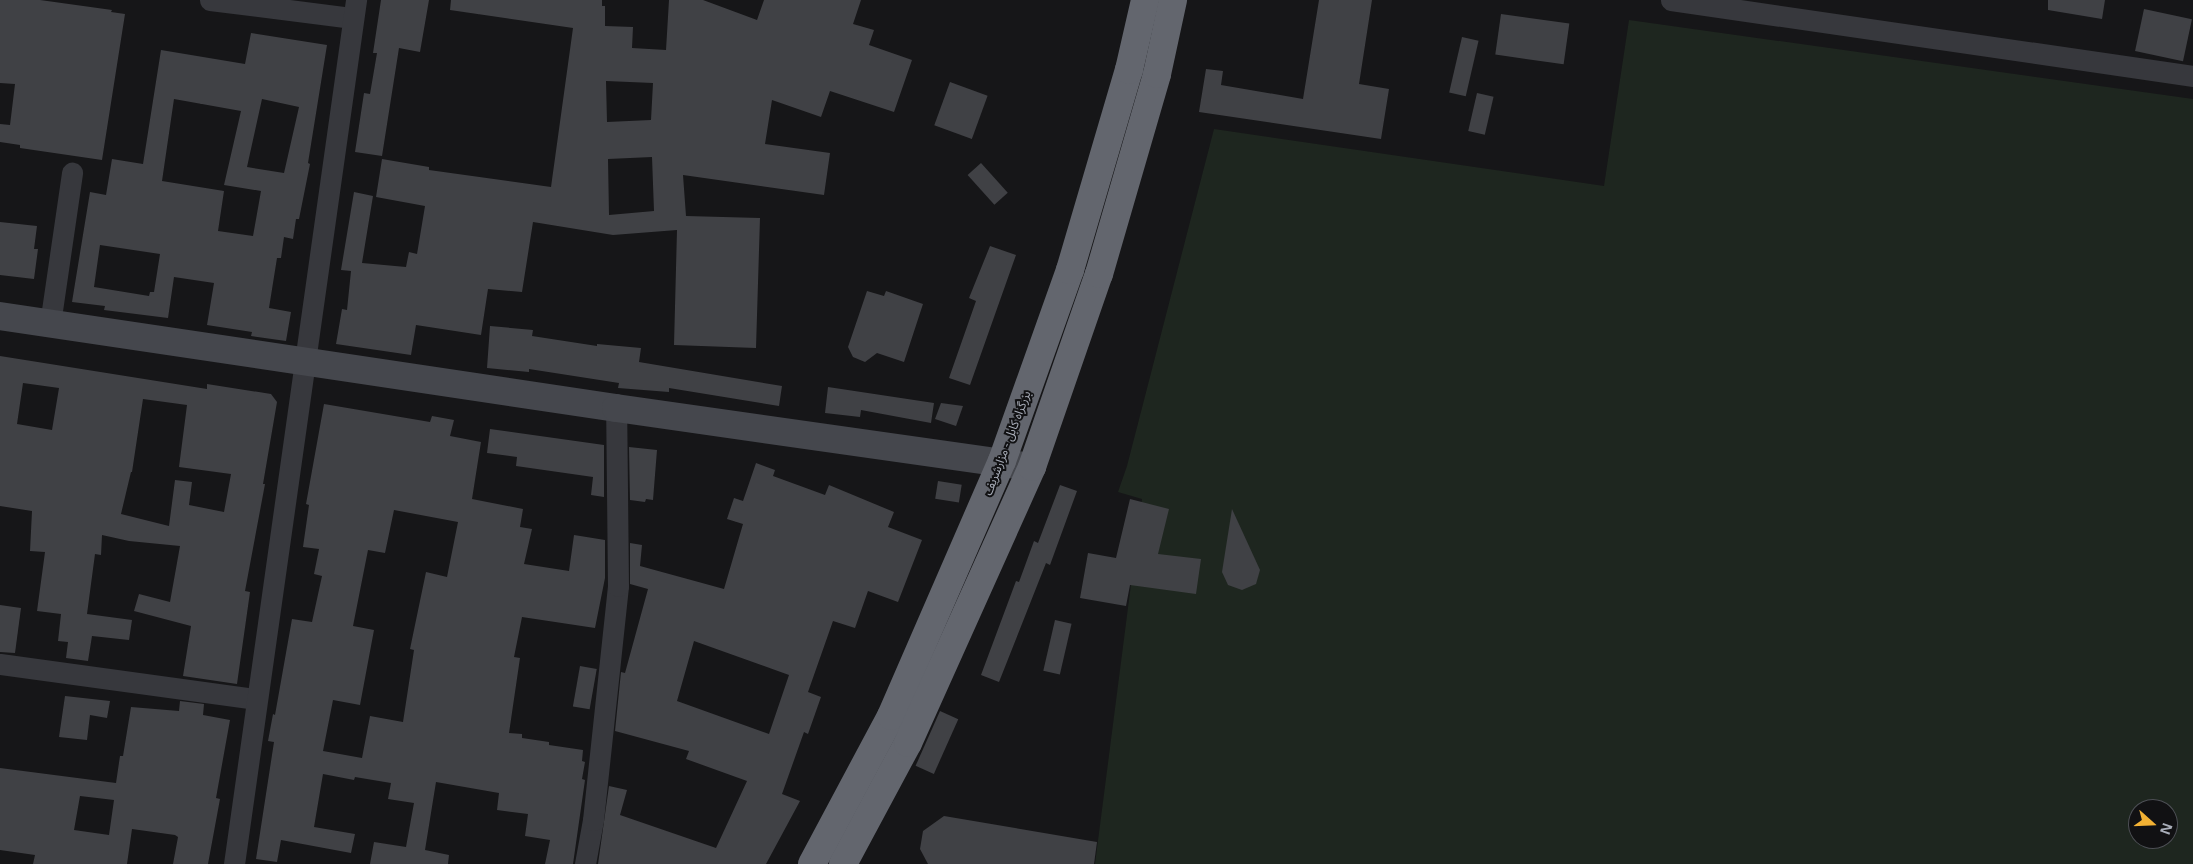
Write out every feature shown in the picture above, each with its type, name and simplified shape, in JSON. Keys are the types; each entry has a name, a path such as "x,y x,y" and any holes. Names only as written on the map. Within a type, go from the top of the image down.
{"highway":[{"name":"بزرگراه کابل - مزارشریف","path":"812,864 891,716 1002,461 1070,270 1128,70 1145,0"},
{"path":"843,864 908,743 1032,467 1099,274 1157,74 1173,0"}],"street":[{"path":"210,0 354,9 234,864"},
{"path":"1671,0 2193,76"},
{"path":"50,324 72,173"},
{"path":"0,316 616,408 1002,461 1032,467"},
{"path":"585,864 600,766 618,586 616,408"},
{"path":"0,664 257,699"}],"shaded area":[{"path":"1629,20 2193,99 2193,864 1095,864 1142,499 1118,492 1127,466 1214,129 1604,186"}],"building":[{"path":"0,0 40,0 112,10 111,12 125,14 102,160 20,148 20,145 0,142 0,124 10,125 15,84 0,83"},
{"path":"381,0 429,0 420,52 399,48 382,156 355,152 364,93 370,94 377,53 373,53"},
{"path":"451,0 602,0 602,6 605,6 605,26 633,27 632,48 666,50 669,0 703,0 757,20 764,0 861,0 853,24 874,30 869,45 912,60 894,112 830,91 821,117 772,100 765,144 830,153 824,195 683,175 686,216 760,218 756,348 674,345 677,230 613,235 533,222 522,292 488,289 481,335 416,325 411,355 336,344 342,309 347,310 351,271 341,270 354,192 373,196 362,263 406,267 409,252 417,254 425,206 376,197 382,159 429,167 429,170 551,187 573,28 450,10","holes":["606,81 653,83 651,120 607,122","652,157 654,211 609,215 608,159"]},
{"path":"1319,0 1372,0 1359,84 1389,89 1381,139 1199,112 1206,69 1223,71 1221,85 1303,99"},
{"path":"2048,0 2105,0 2102,19 2048,10"},
{"path":"2144,9 2192,19 2183,61 2135,51"},
{"path":"1501,14 1569,24 1564,64 1495,55"},
{"path":"251,33 327,45 308,163 310,164 299,219 296,219 293,239 284,237 281,258 277,258 269,308 291,312 286,341 251,336 252,332 207,325 214,283 174,277 168,318 104,310 105,306 72,302 90,192 106,195 112,159 143,164 161,50 245,64","holes":["174,99 241,111 224,185 261,191 253,236 218,231 224,191 162,181","262,99 299,107 284,173 247,167","100,245 160,254 154,292 150,292 149,296 94,287"]},
{"path":"1462,37 1479,41 1466,96 1449,93"},
{"path":"950,82 988,96 972,139 934,125"},
{"path":"1477,93 1494,97 1485,135 1468,131"},
{"path":"981,163 1008,193 994,205 968,175"},
{"path":"0,222 37,226 34,249 38,249 34,279 0,275"},
{"path":"990,246 1016,255 970,385 949,378 976,301 969,298"},
{"path":"867,291 884,296 886,291 923,304 904,362 877,353 865,362 853,357 848,347"},
{"path":"490,326 533,330 532,336 597,346 597,344 641,348 639,362 782,386 779,406 669,388 669,392 618,388 619,383 529,369 529,372 487,368"},
{"path":"0,356 207,389 207,384 271,394 277,402 263,484 265,484 245,591 250,592 237,684 183,676 191,626 134,611 139,594 170,602 180,546 129,541 102,535 101,555 95,554 87,614 132,620 129,640 92,636 88,661 66,658 68,642 58,641 61,614 37,611 45,552 30,551 32,511 0,506","holes":["23,383 59,388 52,430 17,424","143,399 187,405 179,467 231,474 224,512 189,505 192,482 175,480 169,526 121,514 132,472"]},
{"path":"828,387 934,403 931,423 861,410 860,417 825,413"},
{"path":"941,403 963,406 956,426 935,419"},
{"path":"324,404 430,422 432,416 454,420 450,436 481,442 472,499 523,509 520,527 532,529 524,564 569,571 574,535 605,540 605,578 595,628 522,617 514,657 520,658 509,733 522,734 522,738 549,742 549,745 583,750 582,761 585,762 582,779 585,780 573,864 545,864 550,840 525,836 528,814 497,810 499,793 436,782 425,850 449,855 448,864 370,864 374,842 406,847 414,803 388,799 391,783 355,777 354,780 323,774 314,827 355,834 351,853 281,840 277,862 256,859 274,742 268,741 273,714 275,715 292,619 312,622 322,576 314,574 319,549 303,547 309,505 306,504","holes":["394,510 458,522 447,577 426,572 410,649 414,650 403,722 370,716 362,758 323,751 333,700 360,705 374,630 353,626 368,550 385,553"]},
{"path":"490,429 604,445 604,497 591,495 593,477 516,466 517,457 487,453"},
{"path":"629,447 657,450 653,500 646,499 645,502 630,500"},
{"path":"756,463 775,470 773,476 825,495 829,485 894,512 888,527 922,540 898,602 868,591 855,628 833,621 808,692 821,697 808,734 804,732 782,794 800,801 766,864 598,864 609,786 627,790 620,815 716,848 747,781 686,759 689,751 615,731 621,672 625,673 648,589 630,584 630,543 642,545 640,566 724,589 743,524 727,519 734,498 743,501","holes":["694,641 789,675 769,734 677,701"]},
{"path":"938,481 962,485 959,503 935,499"},
{"path":"1060,485 1077,491 1050,565 1046,563 999,682 981,675 1016,581 1019,582 1034,541 1038,543"},
{"path":"1130,499 1169,509 1158,554 1201,559 1196,594 1130,585 1126,606 1080,598 1088,553 1116,558"},
{"path":"1232,509 1260,570 1256,584 1242,590 1228,585 1222,572"},
{"path":"0,605 21,608 15,653 0,652"},
{"path":"1055,620 1072,624 1060,674 1043,671"},
{"path":"580,666 597,669 590,709 573,706"},
{"path":"65,696 110,701 107,718 90,715 87,740 59,737"},
{"path":"180,701 204,704 203,715 230,720 216,798 220,799 208,864 173,864 178,837 132,829 127,864 33,864 35,855 0,850 0,768 116,783 120,756 123,756 131,707 179,711","holes":["80,796 114,800 109,835 74,830"]},
{"path":"940,711 958,719 934,774 916,766"},
{"path":"944,816 1097,842 1094,864 928,864 920,849 923,831"}]}
